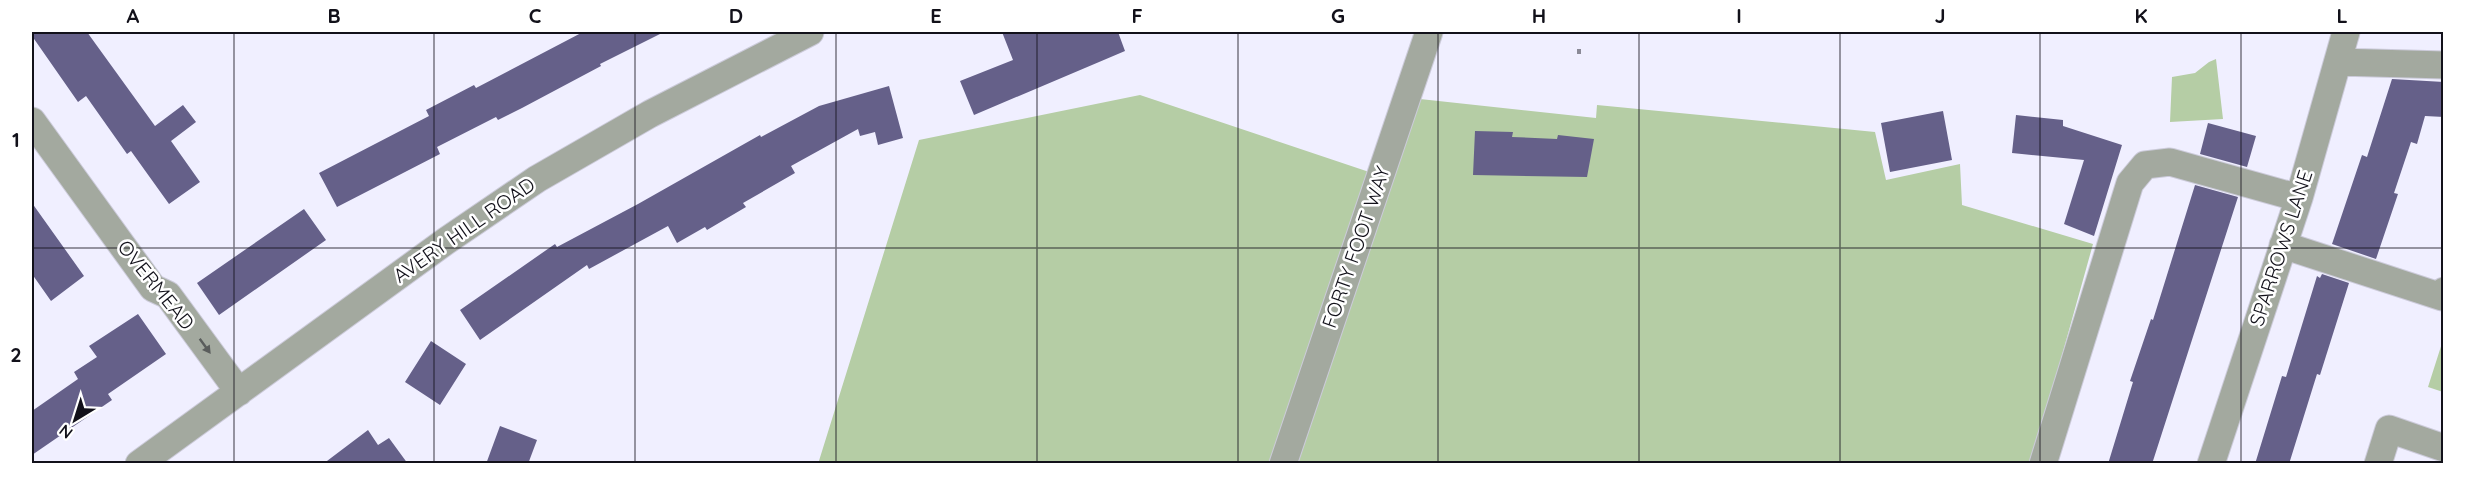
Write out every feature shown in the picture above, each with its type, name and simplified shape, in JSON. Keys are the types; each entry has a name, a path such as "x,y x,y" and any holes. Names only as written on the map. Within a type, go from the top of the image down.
{"street":[{"name":"AVERY HILL ROAD","path":"139,464 446,241 537,179 650,114 810,32"},
{"name":"FORTY FOOT WAY","path":"1283,464 1429,32"},
{"name":"SPARROWS LANE","path":"2211,464 2299,198 2346,32"},
{"path":"2338,62 2444,65"},
{"name":"OVERMEAD","path":"32,121 153,288 168,295 238,392"},
{"path":"2043,464 2130,183 2145,165 2170,162 2299,198"},
{"path":"2283,245 2442,297 2444,291"},
{"path":"2378,464 2389,429 2444,448"}],"green space":[{"path":"2216,59 2223,119 2170,122 2172,77 2195,73"},
{"path":"1140,95 1393,180 1420,99 1596,118 1597,105 1875,132 1886,180 1960,164 1962,205 2093,244 2032,463 818,464 919,140"},
{"path":"2443,340 2443,392 2428,387"}],"building":[{"path":"32,32 87,32 155,126 183,105 196,122 171,141 200,182 169,204 131,151 127,154 86,96 78,102 32,36"},
{"path":"583,32 664,32 600,64 601,66 522,108 498,120 496,117 437,147 440,154 337,207 319,173 429,116 426,110 474,85 476,88"},
{"path":"1002,32 1118,32 1125,51 974,115 960,81 1013,60"},
{"path":"2392,79 2444,82 2444,117 2425,116 2417,144 2411,142 2394,193 2398,194 2376,259 2332,244 2362,155 2367,157"},
{"path":"889,86 903,138 878,145 875,132 860,136 858,129 791,166 795,173 743,203 746,207 707,230 705,227 677,243 668,226 589,269 587,265 480,340 460,310 555,244 557,247 638,204 760,135 761,137 819,106"},
{"path":"1943,111 1952,160 1890,172 1881,123"},
{"path":"2016,115 2063,120 2063,126 2122,145 2094,236 2064,224 2084,160 2012,153"},
{"path":"2208,123 2256,136 2247,167 2200,154"},
{"path":"1475,131 1513,132 1512,137 1557,139 1558,135 1594,139 1587,177 1473,175"},
{"path":"2195,185 2238,197 2152,464 2108,464 2133,382 2130,381 2151,319 2153,320"},
{"path":"32,203 84,276 51,301 32,274"},
{"path":"304,209 326,240 219,315 197,283"},
{"path":"2322,274 2349,283 2289,464 2255,464 2282,376 2286,377 2317,276 2320,278"},
{"path":"138,314 166,354 108,394 112,400 32,455 32,411 78,379 74,372 97,357 89,346"},
{"path":"431,341 466,364 440,405 405,382"},
{"path":"500,426 537,440 528,464 486,464"},
{"path":"368,430 378,445 389,438 408,464 323,464"}]}
